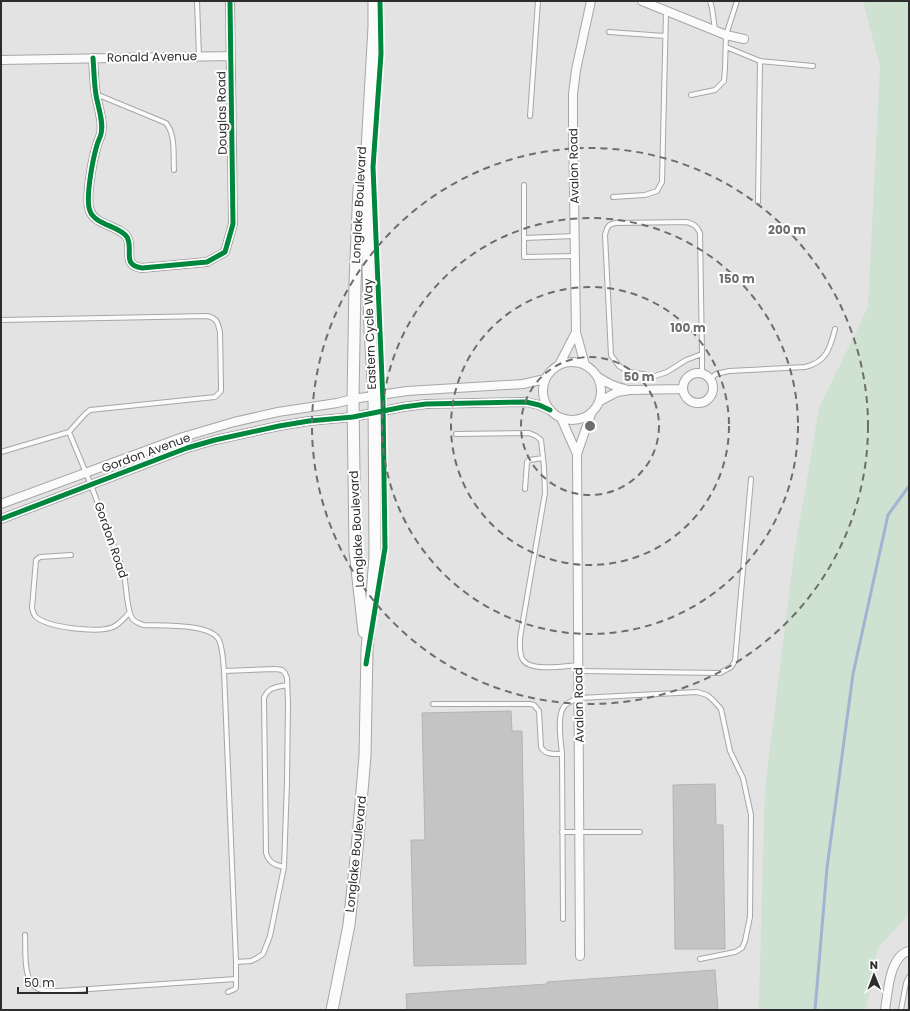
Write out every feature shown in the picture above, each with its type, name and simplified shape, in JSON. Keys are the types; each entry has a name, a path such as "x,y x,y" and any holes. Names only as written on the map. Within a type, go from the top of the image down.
{"main road":[{"name":"Longlake Boulevard","path":"366,648 355,551 353,399 355,283 369,1"},
{"name":"Longlake Boulevard","path":"332,1010 349,925 357,849 365,756 366,648 375,557 374,396 370,330 366,203 367,143 374,27 374,1"}],"street":[{"name":"Douglas Road","path":"96,94 102,126 101,134 96,146 88,204 90,213 97,220 126,236 130,245 131,264 135,267 142,268 207,262 225,252 233,224 230,1"},
{"name":"Avalon Road","path":"576,332 573,123 574,94 576,70 591,1"},
{"path":"642,1 726,35 744,40"},
{"name":"Ronald Avenue","path":"1,60 231,56"},
{"path":"93,58 96,94"},
{"path":"576,332 585,365"},
{"path":"559,365 576,332"},
{"path":"598,376 602,393 600,401 591,414 584,418 576,420 562,418 550,410 545,403 543,395 545,379 551,371 559,365 572,362 585,365 608,383 630,390"},
{"path":"698,372 702,373 710,379 713,384 712,394 709,398 700,403 695,403 686,398 683,394 682,384 688,376 698,372"},
{"name":"Gordon Avenue","path":"1,504 183,437 234,422 278,412 374,396 442,389 503,386 529,383 545,379"},
{"path":"600,401 617,392 630,390 682,389"},
{"name":"Gordon Avenue","path":"1,520 187,448 215,440 287,424 353,417 374,412 426,404 526,402 539,405 550,410"},
{"name":"Avalon Road","path":"580,956 577,454 591,414"},
{"name":"Avalon Road","path":"562,418 577,454"},
{"path":"885,1010 894,965 904,952 909,951"}],"lane":[{"path":"197,1 199,56"},
{"path":"530,116 538,1"},
{"path":"710,1 715,30"},
{"path":"691,95 715,90 724,81 726,35 737,1"},
{"path":"613,197 645,195 657,191 662,182 666,11"},
{"path":"609,32 665,36"},
{"path":"726,47 760,61 813,66"},
{"path":"758,202 760,61"},
{"path":"96,94 166,123 170,128 172,136 174,170"},
{"path":"524,185 524,257 575,256"},
{"path":"702,354 686,360 668,372 655,376 629,372 619,366 611,355 605,235 606,228 610,224 686,222 697,227 700,233 702,354 702,373"},
{"path":"524,238 575,236"},
{"path":"1,320 212,317 216,319 220,332 221,385 221,391 215,397 90,410 84,414 69,432 1,452"},
{"path":"710,379 716,374 729,371 805,367 815,365 825,356 828,351 835,329"},
{"name":"Gordon Road","path":"69,432 91,485 124,573 129,612"},
{"path":"456,434 528,433 541,440 545,492 520,638 521,659 527,665 536,667 720,673 731,667 735,662 751,479"},
{"path":"526,489 527,462 529,460 543,458"},
{"path":"71,555 40,557 36,560 32,608 33,613 37,618 64,627 86,630 114,627 122,621 129,612 132,618 142,625 193,628 209,631 218,638 221,644 224,670 236,962 235,990 228,992"},
{"path":"224,670 282,670 285,673 287,685 288,754 284,867 270,936 263,954 251,961 236,962"},
{"path":"284,867 271,863 266,853 264,698 270,689 287,685"},
{"path":"563,919 561,715 563,708 567,704 579,698 697,692 707,695 721,709 730,751 743,778 751,815 750,917 745,941 742,948 734,952 700,959"},
{"path":"433,704 534,705 539,712 541,747 548,753 562,754"},
{"path":"562,832 640,832"},
{"path":"25,935 28,976 30,983 40,990 60,991 236,978"},
{"path":"901,1010 906,983 909,977"}],"green space":[{"path":"863,1 909,1 909,914 878,948 866,1010 757,1010 759,999 765,788 794,555 819,408 868,307 880,67"}],"building":[{"path":"511,711 512,731 522,731 526,964 414,966 411,840 425,840 422,713"},
{"path":"715,784 716,825 723,825 725,949 675,949 673,785"},
{"path":"715,970 718,1010 407,1010 406,994"}],"waterway":[{"path":"815,1010 827,868 853,674 888,515 909,486"}],"cycle path":[{"path":"93,58 95,90 102,129 95,151 90,178 88,197 90,211 97,219 124,233 129,242 130,260 132,264 136,266 142,268 207,262 225,252 233,224 230,1"},
{"name":"Eastern Cycle Way","path":"366,664 385,548 383,402 373,167 381,54 380,1"},
{"path":"1,519 187,448 215,440 279,426 309,421 353,417 426,404 526,402 539,405 550,410"}]}
